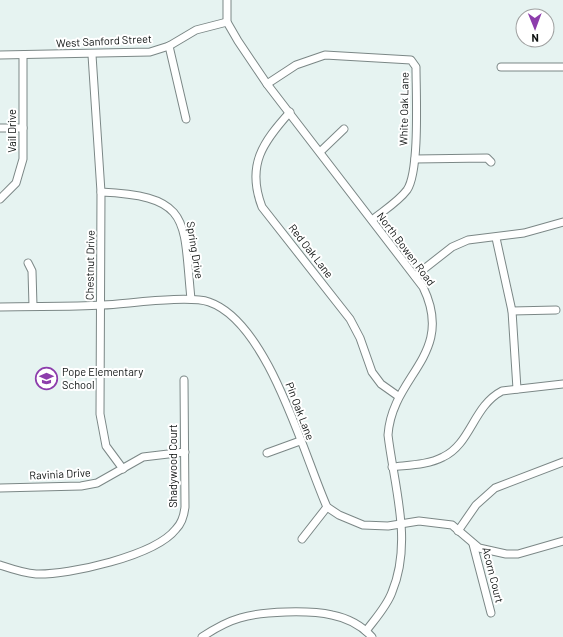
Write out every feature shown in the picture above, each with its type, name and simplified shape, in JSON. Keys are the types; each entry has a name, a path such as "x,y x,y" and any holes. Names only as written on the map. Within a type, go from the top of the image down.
{"street":[{"path":"227,0 227,22"},
{"name":"West Sanford Street","path":"0,55 150,52 169,46 196,30 227,22"},
{"name":"North Bowen Road","path":"227,22 267,84 415,276 429,298 432,311 431,341 419,367 398,396 389,424 388,435 401,525 402,553 398,577 391,594 366,630"},
{"path":"169,46 186,119"},
{"name":"Chestnut Drive","path":"92,54 101,192 100,414 106,446 123,469"},
{"name":"Vail Drive","path":"0,199 12,188 20,176 23,159 23,55"},
{"name":"White Oak Lane","path":"267,84 296,65 325,55 411,60 416,67 415,159 413,172 408,189 400,198 372,220"},
{"path":"501,67 563,67"},
{"name":"Red Oak Lane","path":"290,112 261,148 255,178 257,195 262,207 350,319 360,338 372,372 381,384 398,396"},
{"path":"0,128 23,128"},
{"path":"320,152 344,129"},
{"path":"415,159 487,158 491,162"},
{"name":"Spring Drive","path":"101,192 141,195 159,201 174,211 183,228 191,299"},
{"path":"415,276 452,247 468,240 496,238 524,233 563,222"},
{"path":"496,238 512,311 517,389"},
{"path":"28,263 32,271 33,306"},
{"name":"Pin Oak Lane","path":"0,307 100,305 191,299 207,301 218,306 245,329 264,356 276,380 326,507"},
{"path":"512,311 556,310"},
{"name":"Shadywood Court","path":"0,565 29,573 63,572 110,563 162,542 176,530 184,516 186,507 184,380"},
{"path":"392,467 430,462 443,458 460,444 483,406 493,396 502,391 563,384"},
{"path":"267,454 300,441"},
{"name":"Ravinia Drive","path":"0,488 81,486 97,483 144,457 185,452"},
{"path":"458,531 476,506 490,492 563,462"},
{"path":"302,539 326,507 339,515 363,525 388,526 419,521 452,525 473,544 490,552 518,554 563,541"},
{"name":"Acorn Court","path":"473,544 491,613"},
{"path":"202,637 214,628 241,618 270,614 331,615 343,618 366,630 372,637"}],"place":[{"name":"Pope Elementary School","path":"46,378"}]}
